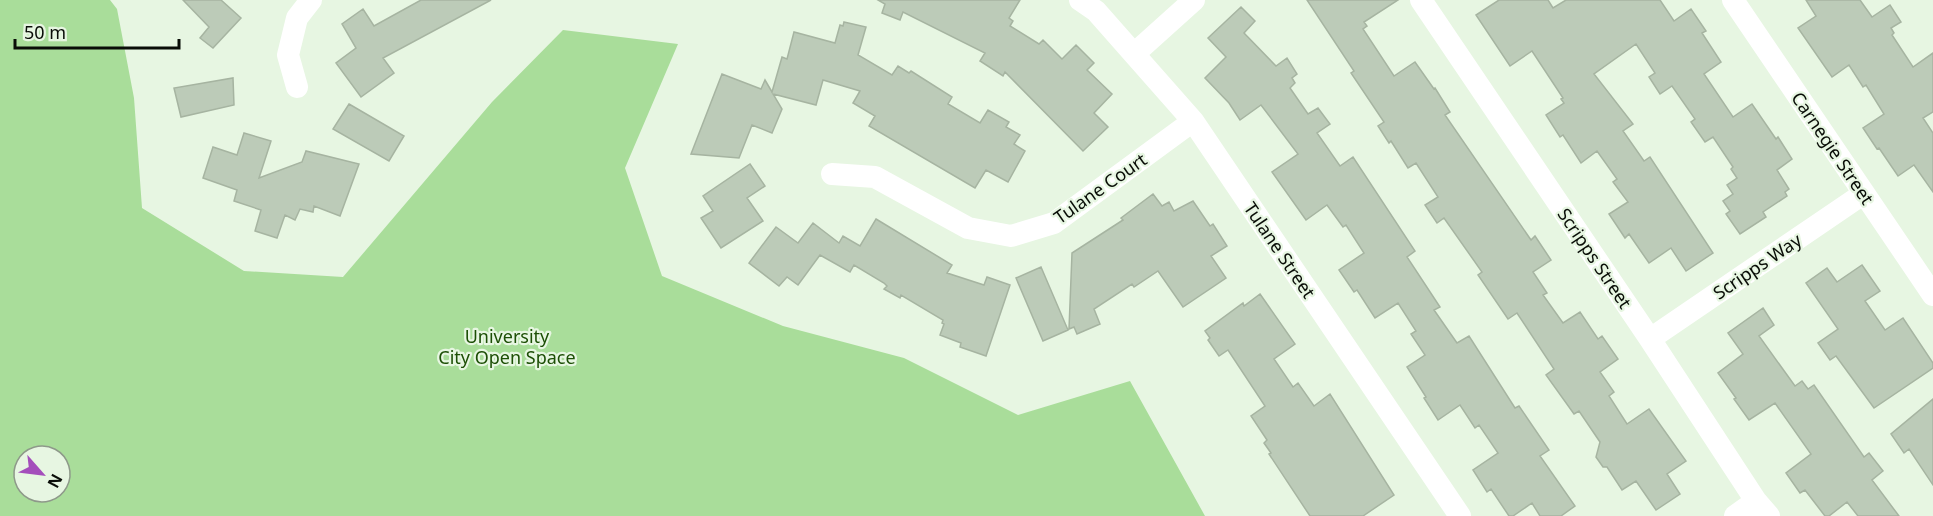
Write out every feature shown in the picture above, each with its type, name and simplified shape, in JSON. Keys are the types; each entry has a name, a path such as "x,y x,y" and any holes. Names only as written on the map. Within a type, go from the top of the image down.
{"street":[{"path":"297,87 288,55 297,18 312,0"},
{"name":"Tulane Street","path":"1080,0 1096,11 1193,121 1460,516"},
{"path":"1134,54 1194,0"},
{"name":"Scripps Street","path":"1421,0 1763,508"},
{"name":"Carnegie Street","path":"1733,0 1933,296"},
{"name":"Tulane Court","path":"832,174 875,177 968,228 1011,236 1054,223 1193,121"},
{"name":"Scripps Way","path":"1650,339 1863,194"},
{"path":"1735,516 1763,508"}],"green space":[{"name":"University City Open Space","path":"0,0 110,0 117,9 134,98 142,208 244,271 343,277 492,102 563,30 678,44 625,168 662,276 783,326 904,358 1018,415 1130,381 1205,516 0,516"}],"building":[{"path":"183,0 221,0 241,18 213,48 200,38 209,27"},
{"path":"421,0 491,0 383,58 394,73 361,97 336,63 356,48 342,24 363,9 374,26"},
{"path":"878,0 1020,0 1009,18 1013,21 1010,26 1039,44 1043,40 1062,59 1076,45 1094,63 1087,70 1112,94 1094,113 1108,127 1083,151 1005,72 1003,76 980,61 985,53 903,12 900,20 882,13 885,4"},
{"path":"1307,0 1398,0 1364,22 1367,26 1363,29 1394,76 1415,62 1435,88 1450,112 1445,115 1531,240 1535,236 1551,260 1533,272 1547,293 1543,295 1563,323 1580,312 1598,339 1602,336 1618,359 1600,372 1614,392 1609,396 1627,424 1649,409 1686,461 1667,474 1680,494 1656,510 1636,481 1622,490 1607,467 1603,467 1596,457 1600,442 1579,411 1574,414 1546,375 1554,369 1517,313 1508,319 1478,275 1482,272 1444,218 1437,223 1425,205 1438,197 1416,163 1408,168 1391,141 1389,143 1378,126 1384,122 1351,73 1354,71"},
{"path":"1499,0 1548,0 1553,8 1566,0 1660,0 1674,21 1691,9 1706,31 1702,33 1721,62 1704,74 1733,117 1752,104 1792,159 1777,170 1789,189 1785,192 1787,196 1763,212 1766,217 1740,234 1726,214 1730,211 1723,201 1733,194 1727,185 1737,178 1731,169 1733,167 1713,137 1705,142 1691,122 1695,119 1672,86 1660,94 1649,77 1655,73 1636,44 1594,74 1633,124 1623,131 1644,161 1650,157 1713,253 1686,271 1671,248 1649,263 1629,234 1625,238 1609,214 1628,202 1613,182 1617,179 1597,151 1581,163 1563,135 1560,137 1546,115 1564,103 1561,99 1563,98 1532,51 1510,66 1476,15"},
{"path":"1806,0 1860,0 1872,17 1890,5 1901,22 1891,28 1894,33 1892,35 1913,67 1933,53 1933,112 1923,118 1933,133 1933,192 1914,165 1898,176 1863,128 1884,114 1866,85 1863,87 1849,65 1832,77 1798,28 1816,16"},
{"path":"1241,7 1255,21 1244,33 1276,66 1287,58 1297,74 1292,78 1295,83 1290,88 1308,114 1318,108 1330,124 1317,133 1340,166 1353,157 1415,251 1407,257 1440,307 1434,310 1457,343 1469,336 1515,408 1519,406 1549,450 1540,456 1575,506 1561,516 1540,516 1532,503 1513,516 1509,516 1491,489 1487,492 1473,470 1498,453 1479,425 1475,428 1460,405 1438,420 1407,367 1425,355 1411,334 1416,331 1398,303 1375,318 1357,290 1354,292 1339,270 1364,253 1346,225 1343,227 1327,205 1306,220 1272,172 1298,154 1261,105 1240,120 1229,103 1205,78 1226,57 1208,38"},
{"path":"844,22 866,27 858,55 892,75 898,66 909,73 911,71 952,97 948,104 980,123 988,110 1009,122 1006,127 1020,135 1014,144 1025,151 1008,182 986,170 975,188 869,126 875,116 853,103 860,91 823,80 816,105 773,94 782,109 772,133 752,125 739,158 691,154 722,74 761,89 765,80 772,92 782,57 787,59 794,32 835,43 840,25 843,26"},
{"path":"233,78 234,105 181,117 174,88"},
{"path":"349,104 404,136 389,161 333,129"},
{"path":"244,133 271,141 259,178 302,162 306,151 359,164 340,216 314,206 313,212 300,209 295,220 285,215 277,238 255,231 261,210 234,201 237,190 203,178 213,147 237,155"},
{"path":"750,164 765,186 747,198 763,221 721,248 701,218 713,211 703,196"},
{"path":"1153,194 1162,206 1169,202 1174,211 1193,201 1210,226 1213,224 1227,246 1211,256 1226,278 1183,307 1158,271 1134,287 1132,284 1094,309 1100,324 1077,334 1074,327 1069,329 1072,253 1123,220 1121,218"},
{"path":"876,219 952,265 947,273 984,285 987,277 1010,285 986,356 960,347 961,343 940,335 943,320 901,295 900,298 884,289 887,286 884,283 854,265 850,272 820,255 798,285 787,277 779,286 749,263 776,227 798,243 813,223 839,243 843,236 860,246"},
{"path":"1862,265 1880,291 1865,301 1885,330 1903,318 1933,363 1933,368 1874,408 1836,356 1830,360 1818,343 1838,329 1806,283 1827,268 1837,282"},
{"path":"1041,267 1068,330 1043,341 1016,278"},
{"path":"1260,294 1295,344 1274,359 1293,387 1298,383 1314,406 1330,394 1394,495 1363,516 1310,516 1269,454 1271,453 1264,443 1267,440 1251,416 1265,406 1228,350 1219,356 1208,340 1210,338 1205,331 1243,303 1244,306"},
{"path":"1763,308 1774,325 1759,336 1795,386 1802,381 1808,389 1814,385 1864,457 1869,453 1883,471 1872,480 1899,516 1858,516 1847,502 1829,516 1825,516 1805,490 1800,493 1786,473 1811,454 1775,403 1749,420 1734,399 1736,398 1718,373 1743,354 1728,333"},
{"path":"1933,399 1933,485 1909,449 1904,453 1891,434"}]}
